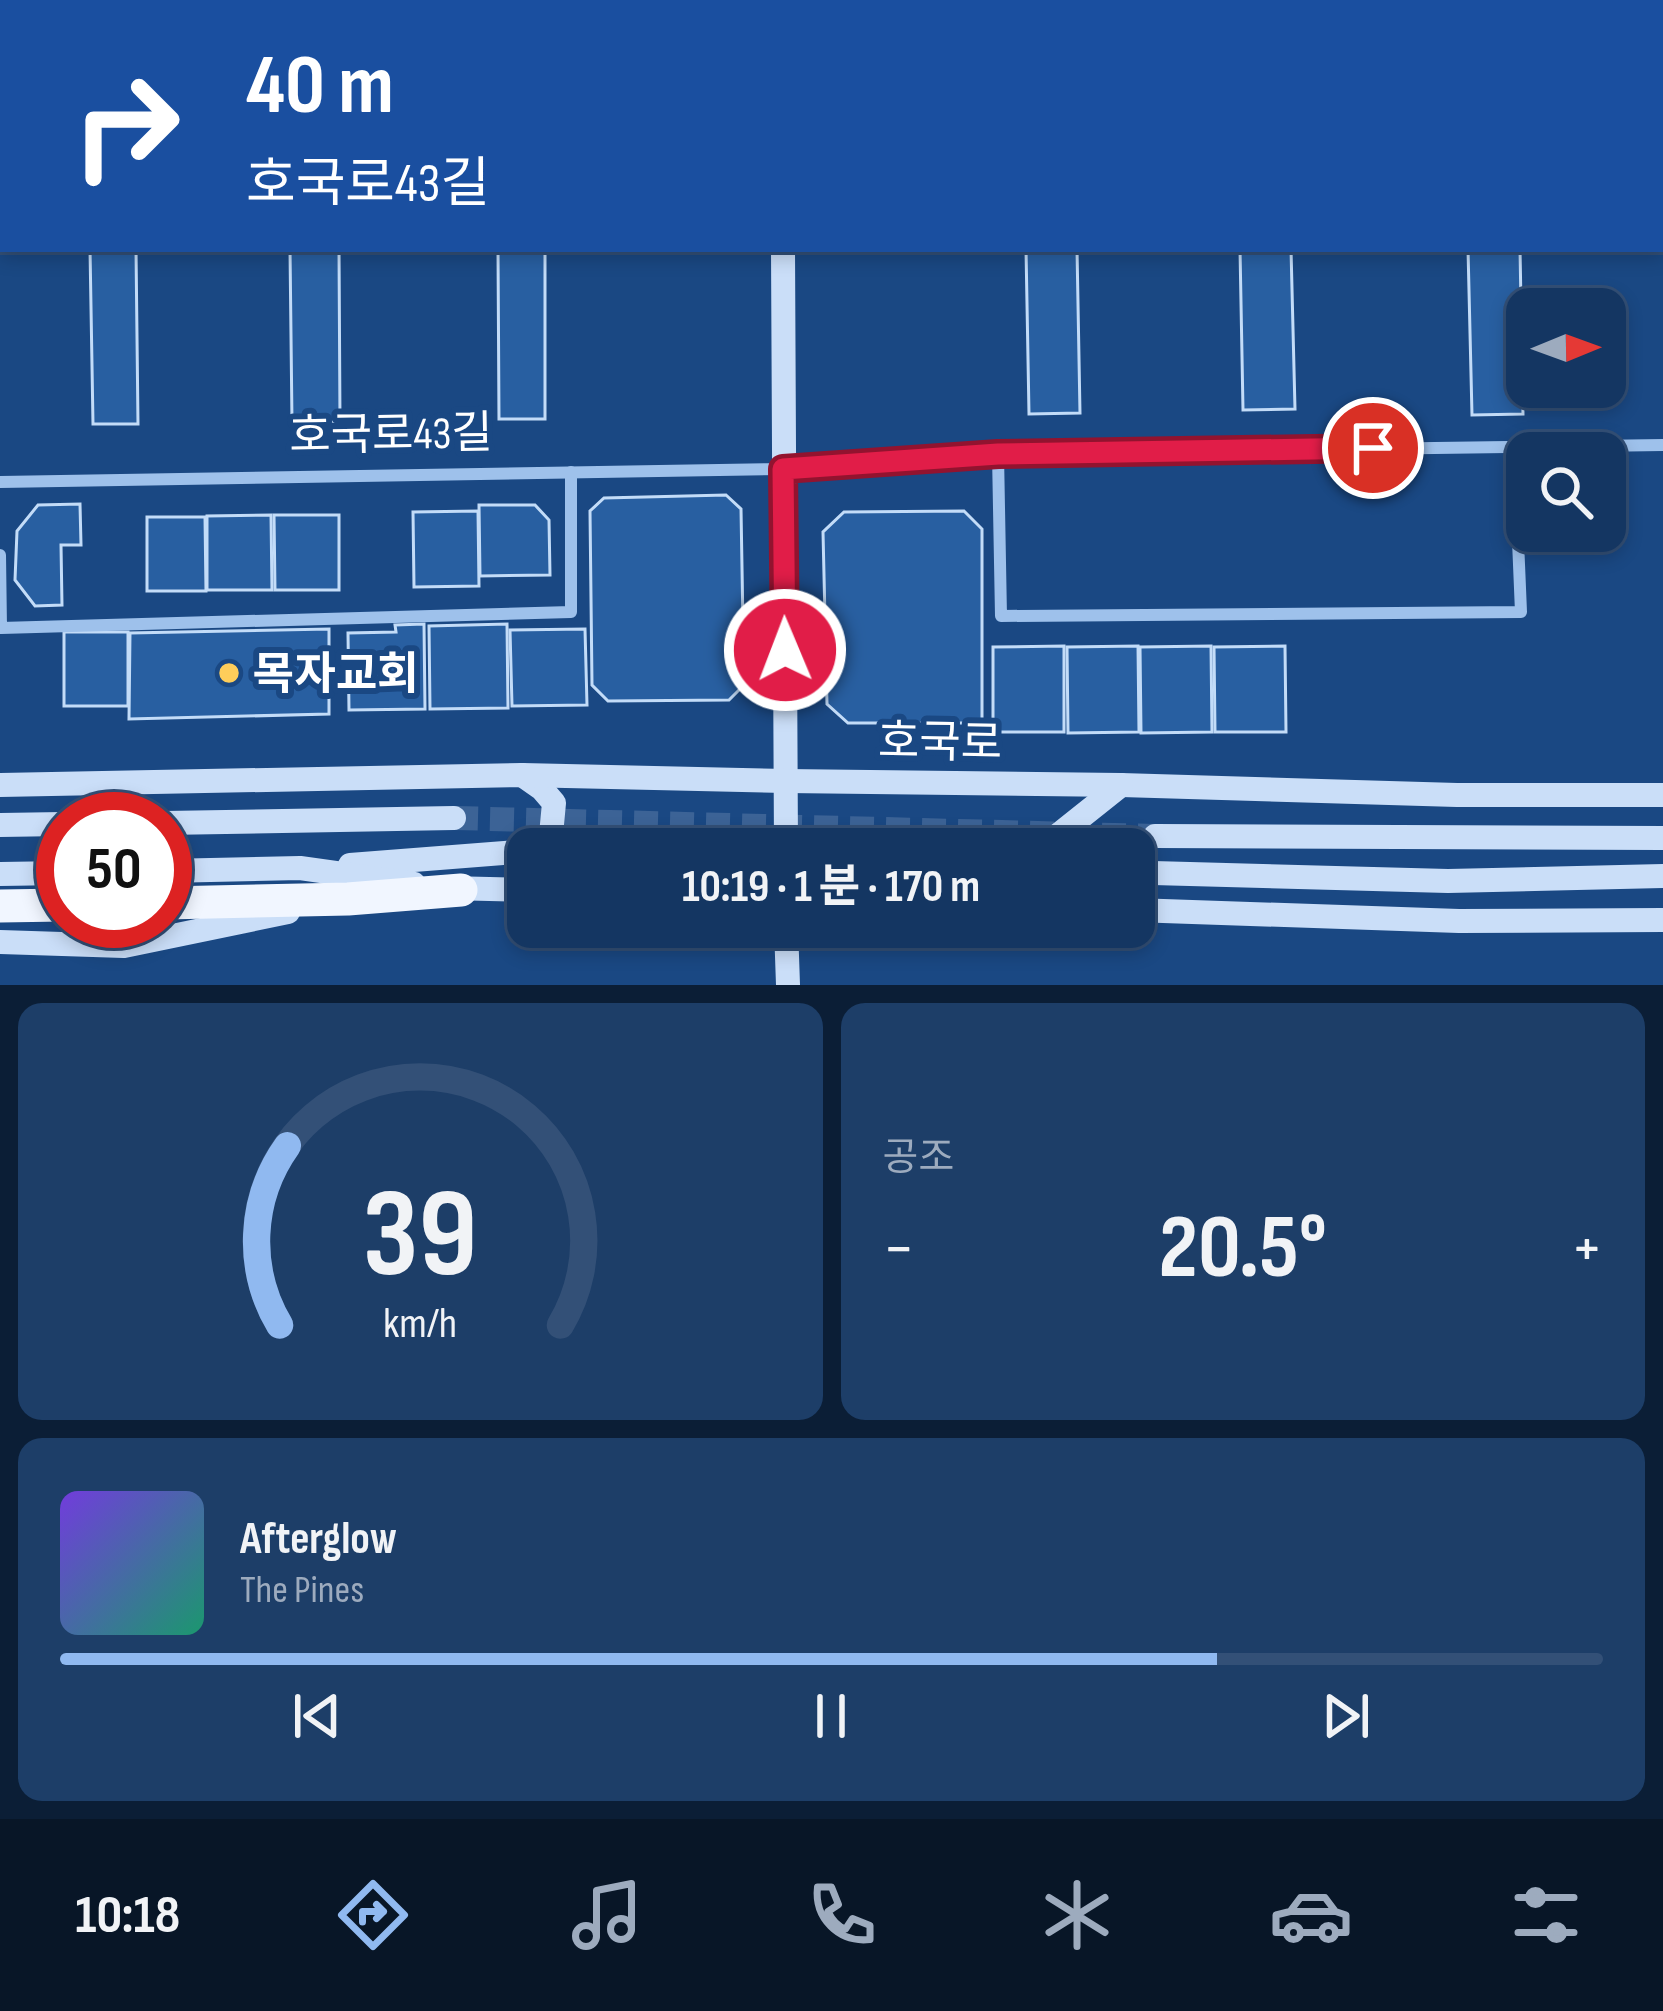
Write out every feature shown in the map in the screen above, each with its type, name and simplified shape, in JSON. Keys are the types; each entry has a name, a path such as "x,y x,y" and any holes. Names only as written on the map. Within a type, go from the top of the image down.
{"highway":[{"path":"192,902 348,899 461,890"},
{"path":"0,906 36,905"}],"main road":[{"path":"783,252 786,828"},
{"path":"522,775 554,803 552,828"},
{"name":"호국로","path":"0,785 522,775 1457,795 1663,795"},
{"path":"1067,828 1121,785"},
{"path":"192,823 454,818"},
{"path":"0,825 36,824"},
{"path":"1155,836 1663,838"},
{"path":"192,870 299,868 507,852"},
{"path":"299,868 461,890 507,890"},
{"path":"0,874 36,873"},
{"path":"1155,873 1448,880 1663,875"},
{"path":"0,943 124,946 348,899"},
{"path":"1155,911 1459,921 1663,920"},
{"path":"787,948 788,981"}],"street":[{"name":"호국로43길","path":"1626,446 1663,445"},
{"name":"호국로43길","path":"0,482 783,469 998,454 1506,446"},
{"path":"998,454 1001,616 1521,612 1518,552"},
{"path":"0,555 1,628 571,612 571,472"}],"building":[{"path":"90,252 136,252 138,424 93,424"},
{"path":"290,252 339,252 340,421 292,422"},
{"path":"498,252 545,252 545,419 499,419"},
{"path":"1026,252 1077,252 1080,413 1029,414"},
{"path":"1240,252 1291,252 1295,409 1243,410"},
{"path":"1468,252 1520,252 1521,288 1506,288 1506,408 1523,408 1523,414 1472,415"},
{"path":"726,495 741,509 744,685 729,700 608,701 592,685 590,511 604,498"},
{"path":"80,504 81,545 61,545 62,605 35,606 15,580 17,531 38,505"},
{"path":"479,505 535,505 549,520 550,575 480,576"},
{"path":"478,511 479,586 414,587 413,512"},
{"path":"964,511 982,529 982,723 848,723 827,704 823,532 844,512"},
{"path":"271,515 272,590 207,590 207,516"},
{"path":"274,515 339,515 339,590 275,590"},
{"path":"147,517 205,517 206,591 147,591"},
{"path":"424,624 425,709 349,710 348,633 396,632 395,625"},
{"path":"507,624 508,708 430,709 429,626"},
{"name":"목자교회","path":"329,629 329,714 129,719 130,633"},
{"path":"585,629 587,705 512,706 510,630"},
{"path":"64,632 128,632 128,706 64,706"},
{"path":"1064,646 1064,732 993,732 993,647"},
{"path":"1138,646 1139,732 1068,733 1067,647"},
{"path":"1211,646 1212,732 1141,733 1140,647"},
{"path":"1285,646 1286,732 1215,732 1214,647"}],"tunnel":[{"path":"454,818 843,828"}],"place":[{"name":"목자교회","path":"229,673"}],"route":[{"path":"785,650 783,469 998,454 1373,448"}]}
